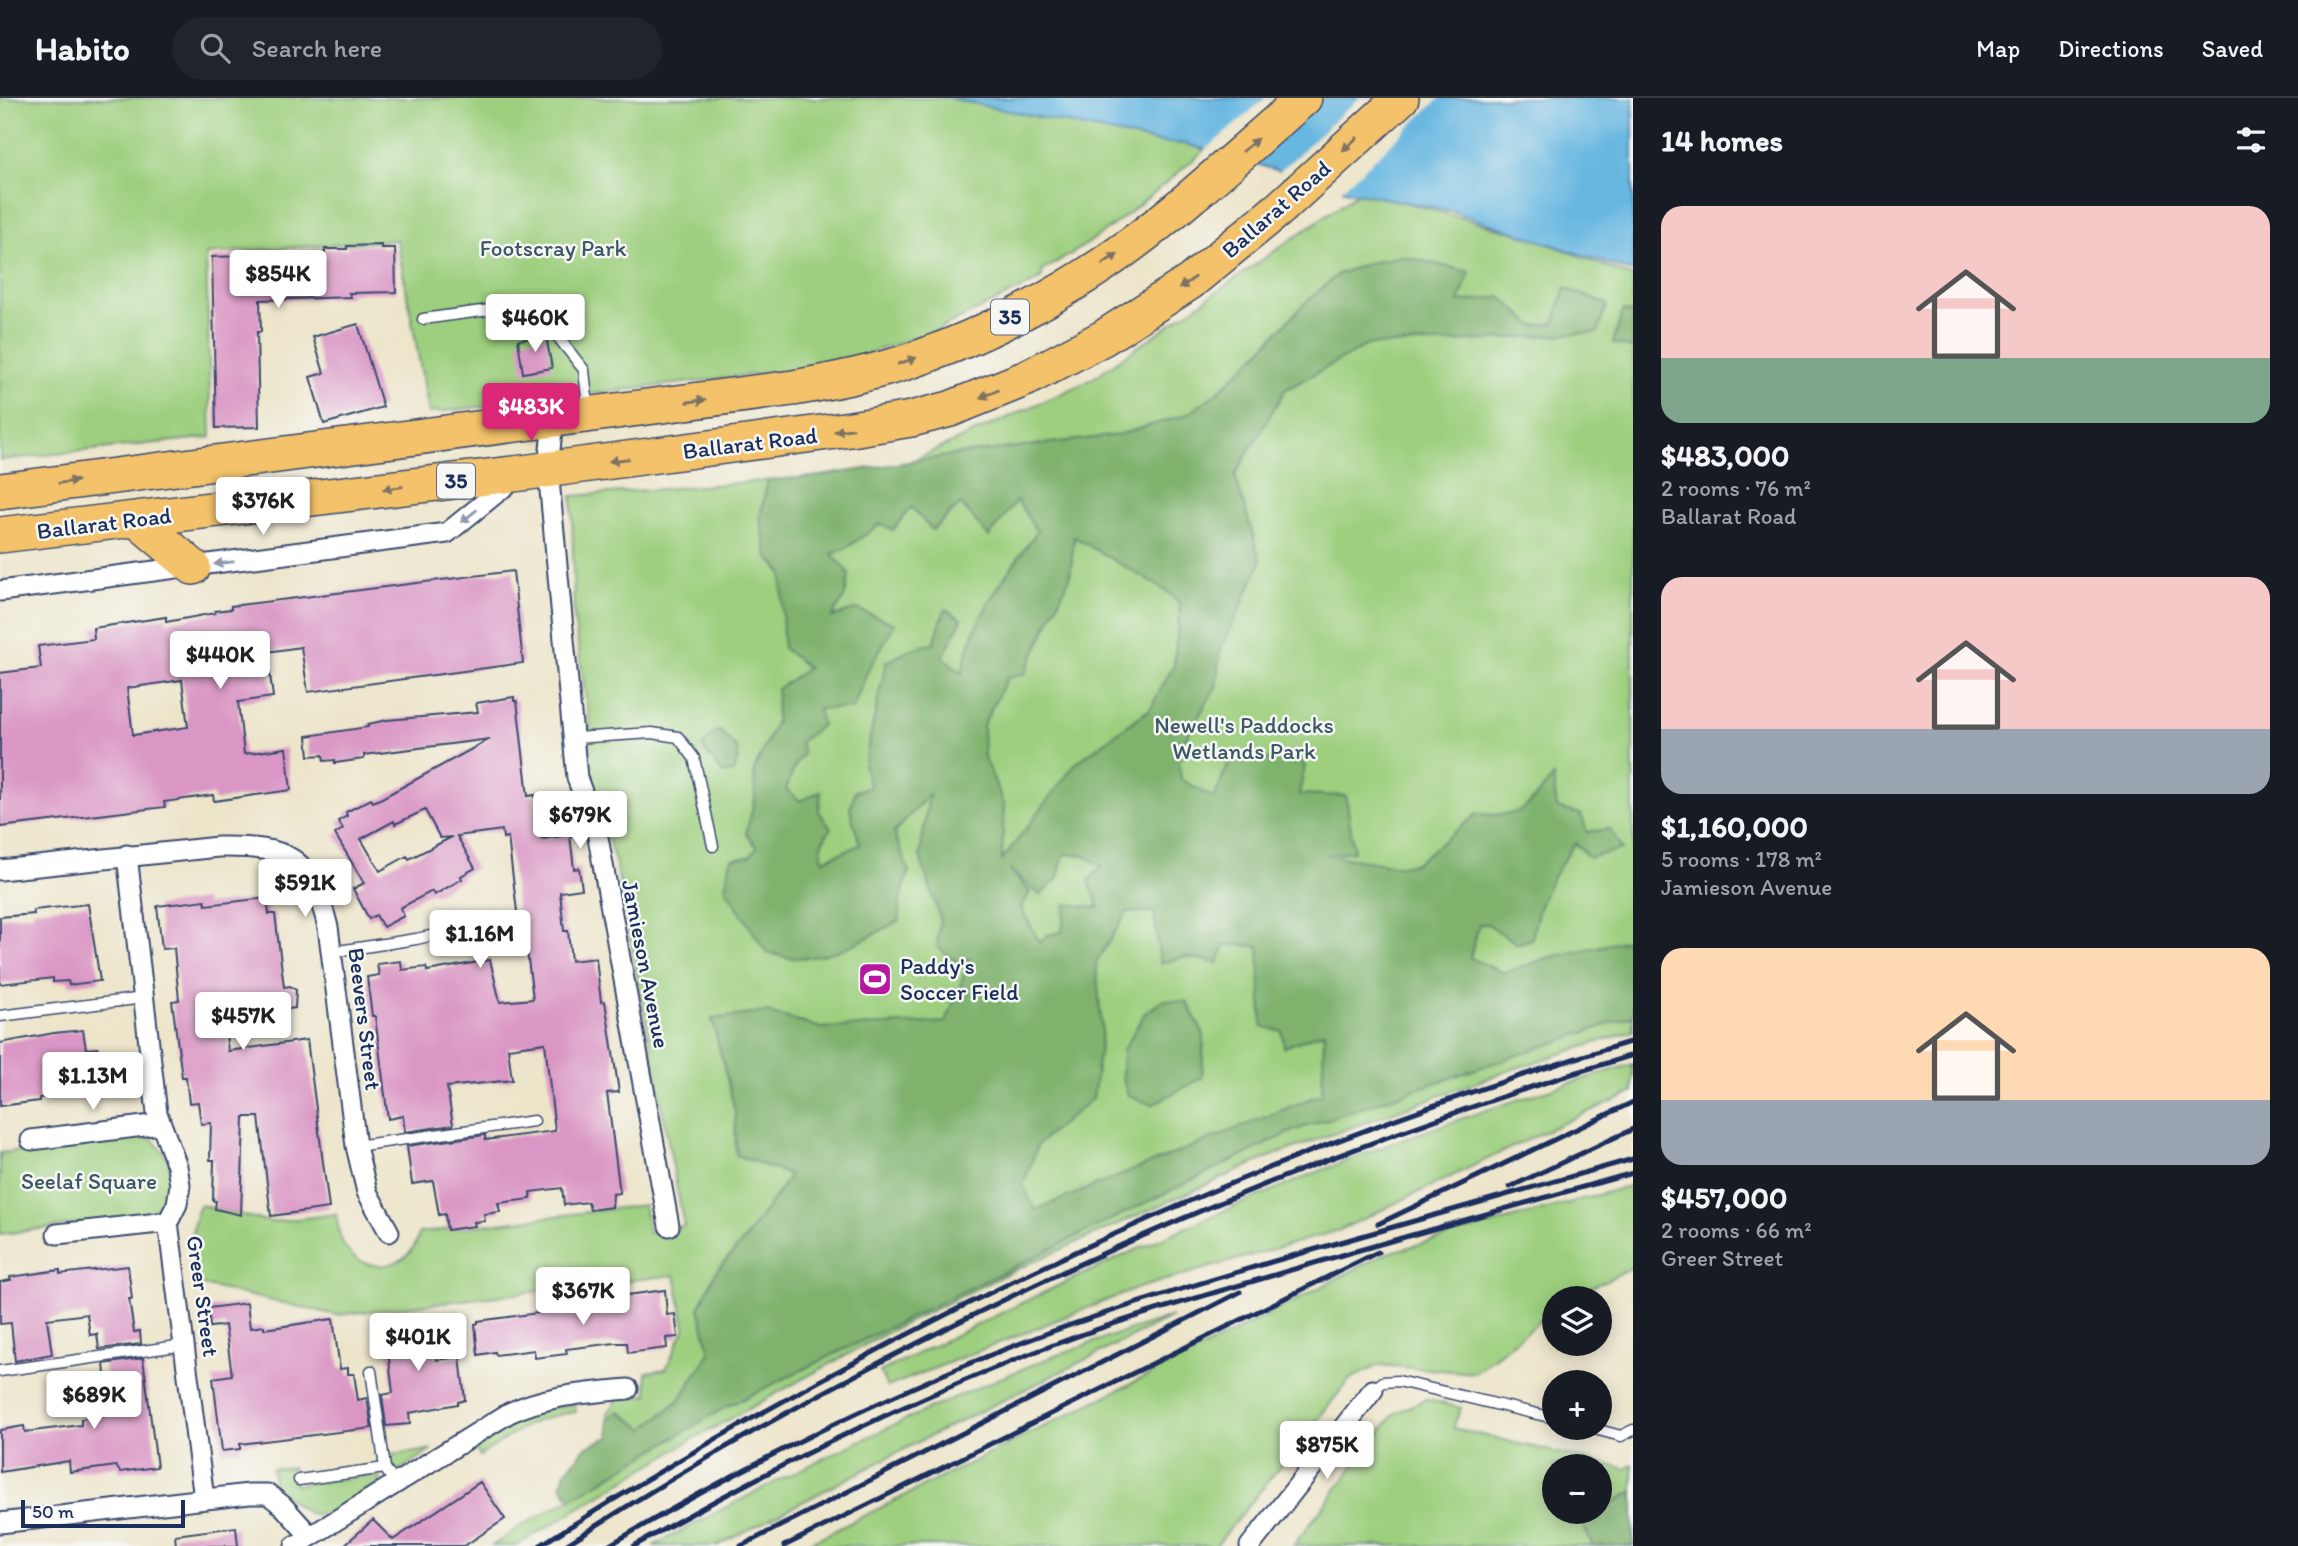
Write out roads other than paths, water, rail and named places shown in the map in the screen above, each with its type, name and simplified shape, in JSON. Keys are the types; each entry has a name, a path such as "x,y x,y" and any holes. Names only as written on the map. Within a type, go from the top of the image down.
{"highway":[{"name":"Ballarat Road","path":"0,491 793,388 850,378 899,364 992,326 1081,279 1158,224 1304,98"},
{"name":"Ballarat Road","path":"0,535 535,471 851,429 950,409 1027,378 1103,338 1190,282 1279,209 1401,98"},
{"path":"136,519 193,566"}],"street":[{"name":"Jamieson Avenue","path":"553,420 535,471 569,694 577,778 597,832 669,1226"},
{"path":"0,591 447,533 535,471"},
{"name":"Beevers Street","path":"0,870 218,847 250,846 268,849 295,860 309,875 320,894 332,952 356,1146 367,1192 389,1232"},
{"name":"Greer Street","path":"127,855 160,1124 168,1137 180,1185 177,1203 168,1222 204,1499"},
{"path":"31,1140 160,1124"},
{"path":"57,1234 168,1222"},
{"path":"0,1522 248,1493 268,1494 284,1506 302,1541 386,1482 530,1403 561,1396 628,1389"},
{"path":"1250,1546 1373,1390"}],"lane":[{"path":"423,319 532,304 584,370 589,416"},
{"path":"575,738 652,733 678,737 694,758 713,846"},
{"path":"332,952 416,939 486,924"},
{"path":"0,1016 144,998"},
{"path":"356,1146 534,1121"},
{"path":"0,1371 185,1345"},
{"path":"299,1480 386,1482 371,1371"},
{"path":"1373,1390 1383,1382 1398,1381 1542,1416"},
{"path":"1612,1434 1621,1436 1633,1430"}],"water":[{"path":"948,98 1633,98 1633,272 1452,211 1352,192 1186,144 1157,142"}],"railway":[{"path":"539,1546 668,1467 799,1392 1069,1255 1207,1194 1347,1137 1489,1086 1633,1041"},
{"path":"564,1546 689,1469 817,1396 948,1327 1081,1263 1217,1204 1354,1150 1493,1100 1633,1055"},
{"path":"1378,1224 1633,1102"},
{"path":"1510,1187 1633,1129"},
{"path":"608,1546 714,1486 822,1430 932,1379 1045,1334 1129,1305 1271,1262 1633,1159"},
{"path":"634,1546 841,1436 947,1388 1056,1344 1217,1292 1633,1173"},
{"path":"784,1546 1378,1252"},
{"path":"741,1546 1240,1292"}],"place":[{"name":"Paddy's Soccer Field","path":"875,979"}],"park label":[{"name":"Footscray Park","path":"553,248"},
{"name":"Newell's Paddocks Wetlands Park","path":"1244,738"},
{"name":"Seelaf Square","path":"89,1181"}]}
